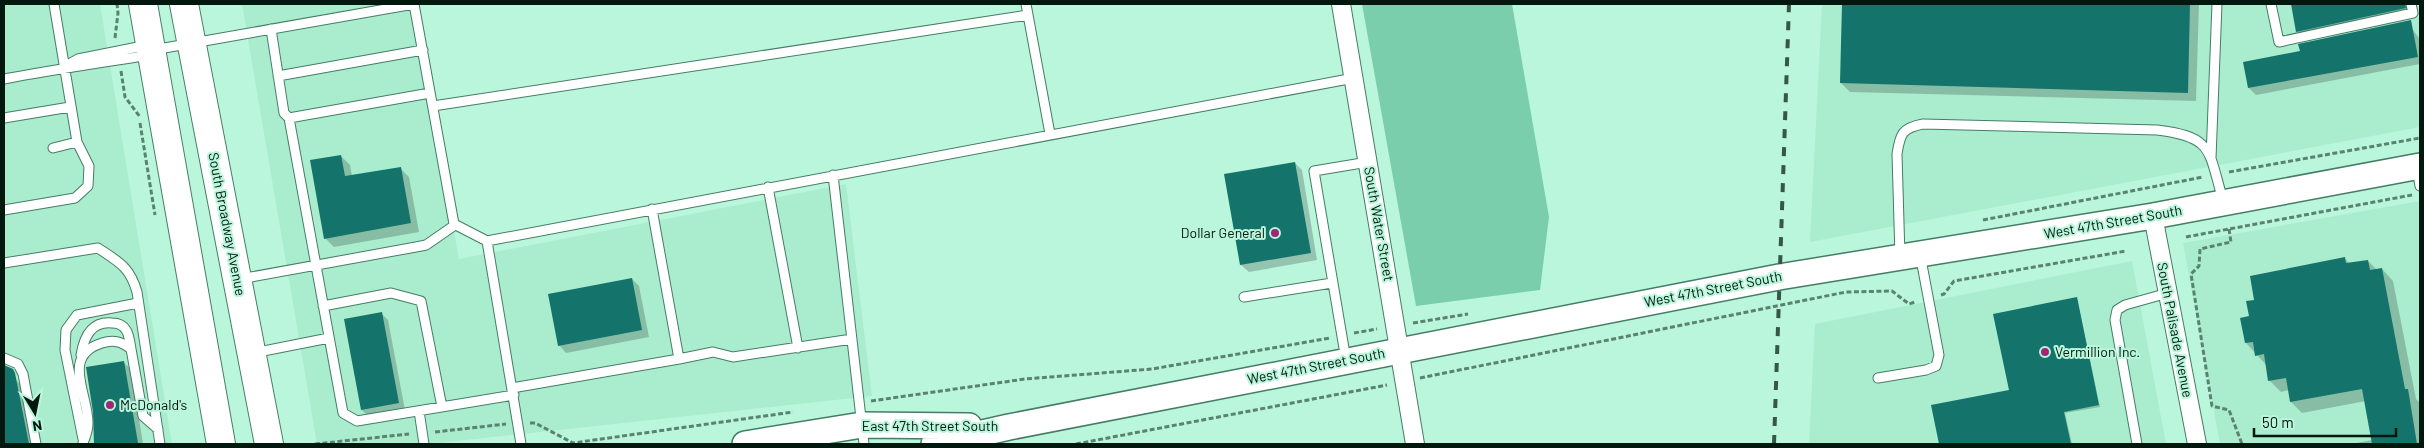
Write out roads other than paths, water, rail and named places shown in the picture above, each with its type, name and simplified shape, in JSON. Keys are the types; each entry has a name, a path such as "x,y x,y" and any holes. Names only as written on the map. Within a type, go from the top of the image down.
{"main road":[{"path":"143,4 221,444"},
{"name":"South Broadway Avenue","path":"184,4 253,353 269,444"}],"street":[{"name":"South Water Street","path":"1341,4 1415,444"},
{"name":"West 47th Street South","path":"1010,435 1346,360 1398,337 2419,173"},
{"name":"South Palisade Avenue","path":"2153,216 2197,444"},
{"name":"East 47th Street South","path":"758,443 862,424 1010,435"},
{"name":"East 47th Street South","path":"934,444 1010,435"}],"lane":[{"path":"4,210 74,198 88,186 89,166 77,142 54,4"},
{"path":"4,79 64,67 84,66 118,56 414,4 456,225"},
{"path":"1026,4 1050,134"},
{"path":"2211,158 2216,4"},
{"path":"2271,4 2278,42 2413,13 2412,4"},
{"path":"433,106 1028,15"},
{"path":"271,29 284,112 289,118 343,413 350,418 357,420 442,407 713,352 733,357 852,339"},
{"path":"278,76 422,50"},
{"path":"456,225 487,241 1354,78"},
{"path":"289,118 430,93"},
{"path":"4,118 70,107"},
{"path":"1878,378 1926,370 1936,366 1939,354 1928,298 1910,256 1897,154 1899,138 1909,127 1923,124 2157,130 2186,134 2203,143 2211,158 2224,203"},
{"path":"53,148 77,142"},
{"path":"1346,360 1314,171 1368,162"},
{"path":"833,175 862,424"},
{"path":"768,187 798,348"},
{"path":"652,209 679,359"},
{"path":"238,280 416,248 426,244 456,225"},
{"path":"487,241 521,444"},
{"path":"4,263 98,248 127,269 133,278 138,303 160,444"},
{"path":"1244,297 1332,283"},
{"path":"323,306 391,293 421,301 442,407"},
{"path":"2138,444 2115,320 2117,310 2125,305 2168,293"},
{"path":"84,444 65,350 66,330 77,315 138,303"},
{"path":"84,444 88,424 80,384 81,360 84,342 90,330 99,323 117,323 126,330 132,349 143,416 158,429"},
{"path":"253,353 329,338"},
{"path":"81,360 89,347 107,342 122,342 132,349"},
{"path":"4,358 18,364 24,374 36,444"},
{"path":"419,410 424,444"}],"railway":[{"path":"1774,444 1789,4"}],"place":[{"name":"Dollar General","path":"1275,233"},
{"name":"Vermillion Inc.","path":"2045,352"},
{"name":"McDonald's","path":"110,405"}]}
